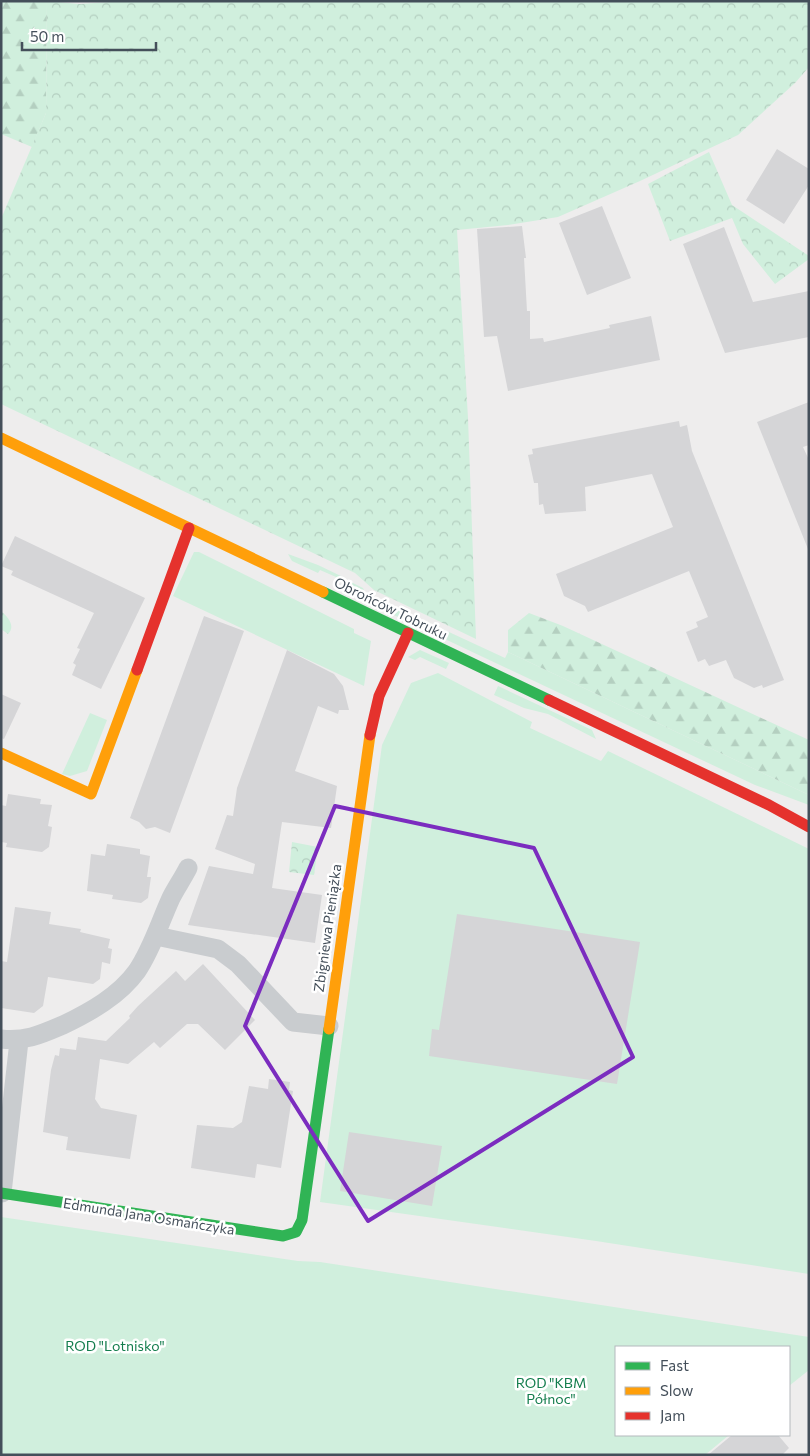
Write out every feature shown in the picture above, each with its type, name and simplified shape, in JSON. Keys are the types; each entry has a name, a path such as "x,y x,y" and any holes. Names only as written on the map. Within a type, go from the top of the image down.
{"street":[{"name":"Obrońców Tobruku","path":"1,438 769,805 809,827"},
{"path":"1,753 91,794 189,528"},
{"name":"Zbigniewa Pieniążka","path":"296,1232 302,1220 371,729 379,696 408,633"},
{"name":"Obrońców Tobruku","path":"769,805 809,816"},
{"path":"1,1193 10,1040 82,1016 115,995 136,971 156,936 172,897 188,868"},
{"path":"156,936 218,949 238,964 293,1022 329,1026"},
{"name":"Edmunda Jana Osmańczyka","path":"1,1193 283,1236 296,1232"}],"highlighted area":[{"path":"335,806 534,848 633,1057 368,1221 245,1026"}],"green space":[{"path":"1,1 47,1 46,113 32,147 1,134"},
{"path":"47,1 79,4 126,1 809,1 809,67 795,83 738,135 558,217 508,225 457,230 468,418 476,639 374,590 355,573 1,404 1,219 46,113"},
{"path":"709,152 732,205 809,256 809,259 775,284 743,244 732,218 670,241 648,184"},
{"path":"194,552 199,552 354,629 354,633 371,641 364,686 173,596"},
{"path":"288,554 318,565 345,578 335,581 336,577 320,570 318,573 292,561"},
{"path":"349,581 363,588 365,593 362,600 339,589 341,585"},
{"path":"382,601 505,658 508,652 809,795 809,805 755,785 379,608"},
{"path":"1,611 11,625 8,634 1,629"},
{"path":"529,613 563,626 809,740 809,795 508,652 508,630"},
{"path":"420,650 449,663 446,669 420,657 415,660 408,657"},
{"path":"438,673 532,722 530,728 601,761 608,751 809,849 809,1274 596,1241 320,1202 382,745 411,683"},
{"path":"498,686 592,730 596,739 548,714 524,708 494,695"},
{"path":"90,713 107,720 87,771 70,776 62,774"},
{"path":"292,842 318,847 314,875 289,872"},
{"name":"ROD \"Lotnisko\"","path":"1,1217 298,1261 320,1262 809,1337 809,1370 790,1385 790,1346 615,1346 615,1436 728,1436 705,1455 1,1455"}],"building":[{"path":"777,149 809,169 809,185 784,224 746,200"},
{"path":"602,206 631,278 587,295 559,223"},
{"path":"522,226 526,258 524,258 527,311 530,311 530,339 543,338 544,342 610,328 609,325 651,316 660,360 508,391 497,336 484,337 477,229"},
{"path":"724,227 753,302 809,291 809,337 725,353 683,244"},
{"path":"809,402 809,445 803,447 809,460 808,549 757,422"},
{"path":"679,421 680,427 687,425 692,451 784,680 763,688 762,685 754,688 734,678 726,660 709,666 705,659 698,662 686,632 698,627 696,622 708,617 689,571 588,612 585,606 564,596 556,574 673,527 652,474 585,487 586,511 545,514 543,504 539,505 538,483 534,483 528,455 533,454 532,449"},
{"path":"15,536 145,598 101,689 72,675 76,665 73,663 80,649 77,648 94,613 11,575 13,571 1,566"},
{"path":"204,616 244,631 170,833 155,827 146,829 139,822 130,818"},
{"path":"287,650 334,674 343,686 349,710 339,710 338,714 318,706 295,771 337,786 331,828 282,822 272,888 322,895 315,943 188,925 209,866 253,874 255,864 215,849 227,815 233,816 237,788"},
{"path":"1,694 21,703 4,739 1,738"},
{"path":"8,794 41,799 40,804 52,805 48,826 52,827 49,847 42,852 6,847 7,843 1,842 1,805 6,806"},
{"path":"107,844 140,849 140,854 150,856 147,877 151,877 148,898 141,903 112,899 113,895 87,891 91,854 105,856"},
{"path":"15,907 51,912 49,924 81,929 80,932 110,939 108,948 112,949 110,964 102,962 100,979 93,984 48,977 43,1006 34,1013 1,1008 1,961 7,962"},
{"path":"457,914 640,942 617,1084 429,1056 432,1029 439,1030"},
{"path":"203,964 255,1020 225,1050 198,1024 187,1024 160,1048 154,1042 128,1064 100,1059 95,1099 101,1108 137,1115 130,1159 66,1150 68,1137 43,1132 51,1070 55,1055 59,1056 60,1048 76,1050 78,1037 106,1041 130,1018 129,1016 138,1006 176,971 185,981"},
{"path":"269,1079 290,1082 289,1090 293,1091 281,1168 257,1164 255,1178 191,1168 197,1125 233,1128 242,1122 249,1086 268,1089"},
{"path":"349,1132 442,1146 432,1206 340,1191"},
{"path":"731,1436 779,1436 789,1448 782,1455 708,1455"}],"traffic: fast":[{"path":"323,592 549,700"},
{"path":"1,1193 283,1236 296,1232 302,1220 329,1029"}],"traffic: slow":[{"path":"1,438 323,592"},
{"path":"1,753 91,794 137,670"},
{"path":"329,1029 370,735"}],"traffic: jam":[{"path":"137,670 189,528"},
{"path":"370,735 379,696 408,633"},
{"path":"549,700 769,805 809,827"}],"park label":[{"name":"ROD \"KBM Północ\"","path":"551,1390"}]}
